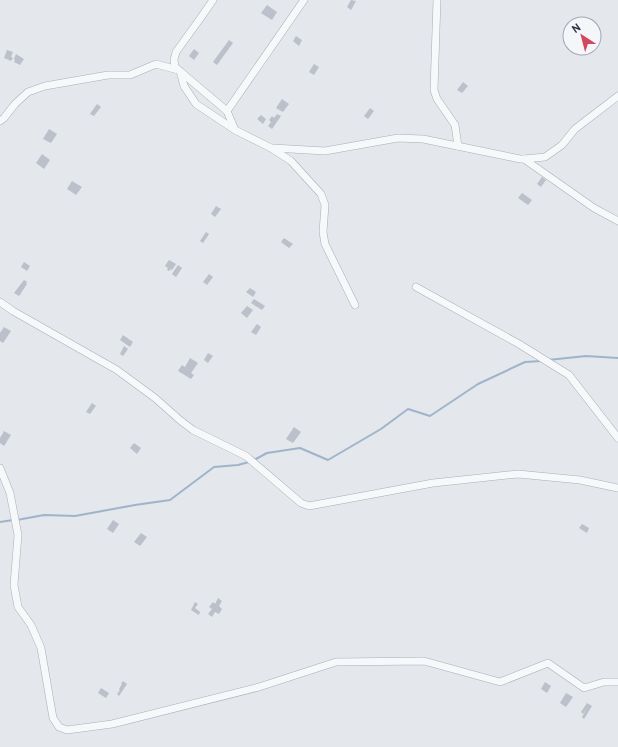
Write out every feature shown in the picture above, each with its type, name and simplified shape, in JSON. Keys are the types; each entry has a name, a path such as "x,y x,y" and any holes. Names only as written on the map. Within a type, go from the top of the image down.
{"street":[{"path":"212,0 176,52 174,60 176,67 180,71 227,111 235,130"},
{"path":"227,111 304,0"},
{"path":"437,0 434,90 437,99 455,125 458,146"},
{"path":"0,121 28,92 45,86 108,75 130,75 156,64 180,71"},
{"path":"180,71 184,86 196,104 235,130 270,148 291,161 321,194 325,205 323,232 325,244 356,305"},
{"path":"270,148 325,151 398,138 423,138 520,159 545,157 562,145 575,129 618,96"},
{"path":"524,159 594,208 618,221"},
{"path":"416,287 519,344 569,375 618,438"},
{"path":"0,302 13,311 117,370 155,398 181,422 193,430 246,456 301,503 309,506 433,483 518,474 580,480 618,488"},
{"path":"0,468 2,477 10,493 18,535 14,585 18,607 31,625 41,648 53,718 59,727 67,730 112,724 259,687 336,662 424,661 500,682 548,663 584,688 604,682 618,682"}],"building":[{"path":"351,0 356,1 351,10 347,7"},
{"path":"267,5 277,12 272,20 261,13"},
{"path":"296,36 302,40 299,46 293,41"},
{"path":"229,40 233,43 217,65 213,62"},
{"path":"194,49 199,53 194,60 189,56"},
{"path":"7,50 13,52 11,57 13,58 11,61 4,58"},
{"path":"16,54 24,59 20,65 14,62"},
{"path":"314,64 319,67 314,75 309,72"},
{"path":"463,82 468,86 462,93 457,90"},
{"path":"282,99 289,104 283,112 276,108"},
{"path":"97,104 101,107 94,116 90,114"},
{"path":"370,108 374,111 368,119 364,116"},
{"path":"277,114 281,116 272,129 268,126 271,122 269,120 272,116 274,118"},
{"path":"261,115 266,119 263,124 257,119"},
{"path":"49,129 57,134 51,143 43,139"},
{"path":"42,154 50,160 44,169 36,163"},
{"path":"542,177 546,180 541,187 537,184"},
{"path":"72,181 82,187 76,195 67,189"},
{"path":"522,193 532,200 528,205 518,198"},
{"path":"216,206 221,209 215,217 211,214"},
{"path":"206,232 209,234 203,243 200,241"},
{"path":"284,238 293,244 289,248 281,242"},
{"path":"169,260 176,264 172,270 171,269 169,271 165,266"},
{"path":"24,262 30,266 27,271 21,267"},
{"path":"178,265 182,268 176,277 172,274"},
{"path":"209,274 213,277 207,285 203,282"},
{"path":"24,280 27,284 19,296 14,293"},
{"path":"250,288 256,292 253,297 246,292"},
{"path":"254,299 265,306 262,310 251,303"},
{"path":"247,306 253,310 247,318 241,313"},
{"path":"257,324 261,327 256,335 251,332"},
{"path":"4,327 11,331 3,343 0,341 0,333"},
{"path":"123,335 133,342 130,347 120,340"},
{"path":"124,346 128,349 123,356 120,354"},
{"path":"208,353 213,356 208,363 204,360"},
{"path":"190,358 198,363 191,373 194,375 191,379 178,371 182,365 185,367"},
{"path":"92,403 96,406 90,414 86,412"},
{"path":"294,427 301,432 293,443 286,439"},
{"path":"4,431 11,435 4,446 0,443 0,438"},
{"path":"134,443 141,448 137,454 130,448"},
{"path":"113,520 119,524 113,533 107,529"},
{"path":"582,524 589,528 587,533 579,528"},
{"path":"141,533 147,537 140,546 134,542"},
{"path":"218,598 222,601 219,606 222,609 219,614 215,612 212,617 208,614 212,609 209,607 213,602 215,604"},
{"path":"195,602 198,604 195,608 200,612 199,615 191,610"},
{"path":"123,681 127,684 119,696 117,694"},
{"path":"545,682 551,686 547,693 541,689"},
{"path":"101,688 109,693 106,698 98,693"},
{"path":"566,693 573,697 566,707 560,703"},
{"path":"587,703 592,706 584,719 582,717 587,708 583,714 581,712"}],"waterway":[{"path":"548,360 586,356 618,358"},
{"path":"254,460 267,453 300,448 328,460 381,429 408,409 430,416 478,384 525,362 542,361"},
{"path":"17,520 44,515 75,516 170,500 214,467 238,465 249,462"},
{"path":"0,522 13,520"}]}
